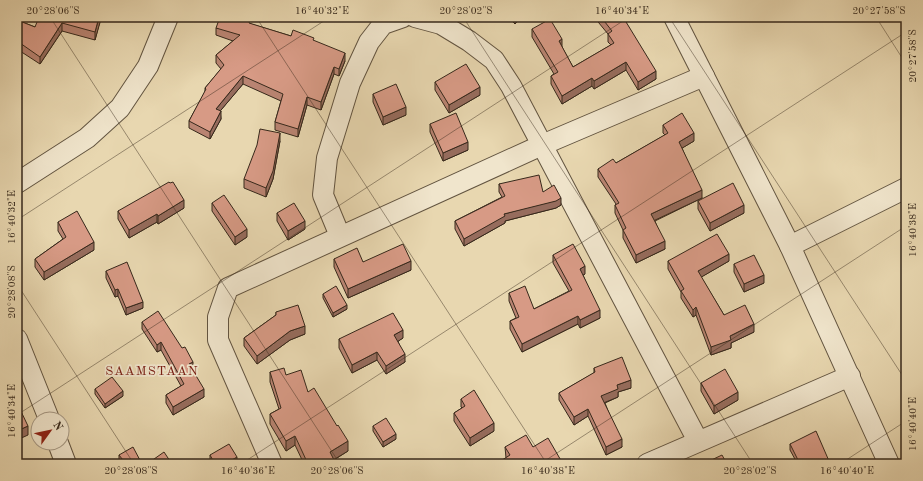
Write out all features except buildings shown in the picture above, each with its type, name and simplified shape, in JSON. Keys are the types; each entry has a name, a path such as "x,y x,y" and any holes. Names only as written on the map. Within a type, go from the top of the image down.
{"street":[{"path":"17,183 88,138 120,108 148,66 168,17"},
{"path":"340,236 323,195 327,158 350,83 369,42 383,24 403,17"},
{"path":"415,17 441,24 469,41 494,60 511,86 698,441"},
{"path":"674,17 790,246 889,464"},
{"path":"272,464 218,340 218,317 228,288 542,145 704,76"},
{"path":"790,246 906,188"},
{"path":"17,339 46,411"},
{"path":"647,464 850,376"},
{"path":"61,451 66,464"}],"district":[{"name":"SAAMSTAAN","path":"152,370"}]}
